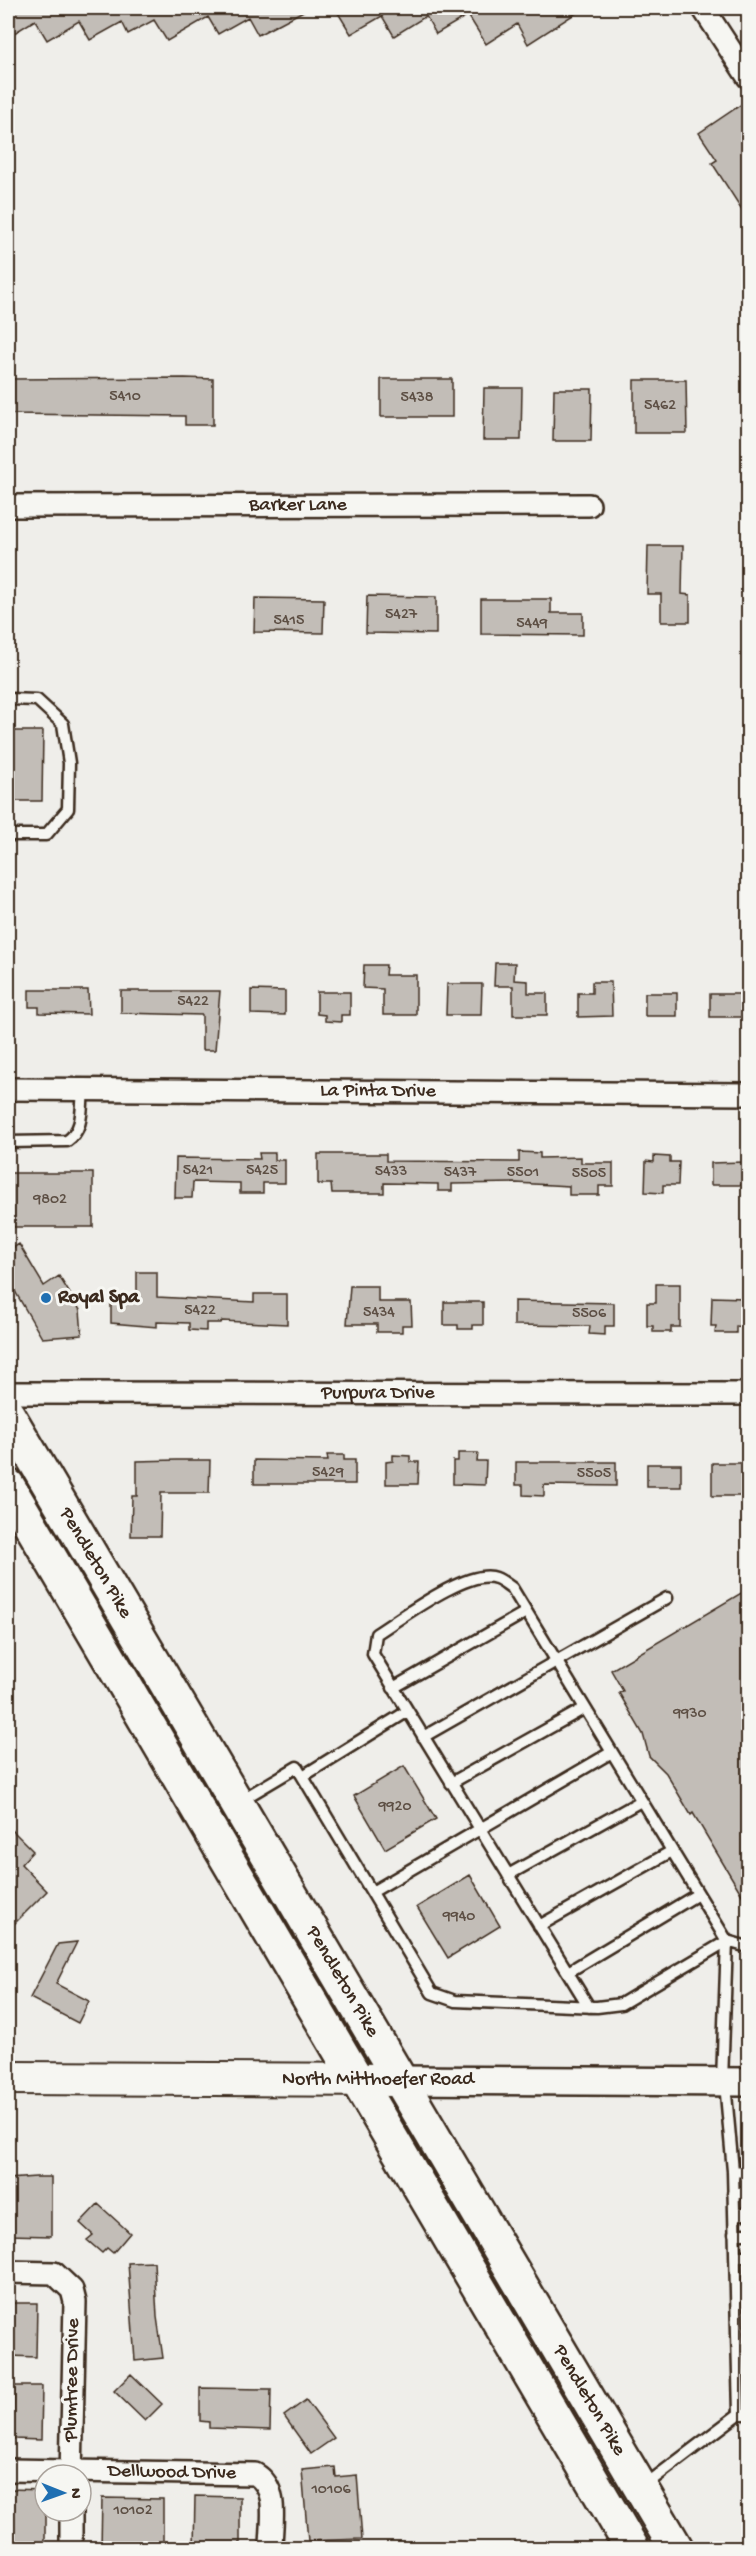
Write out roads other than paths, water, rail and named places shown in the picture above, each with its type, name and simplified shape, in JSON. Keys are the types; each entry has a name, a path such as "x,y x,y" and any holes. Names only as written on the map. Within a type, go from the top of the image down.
{"main road":[{"name":"Pendleton Pike","path":"8,1415 676,2548"},
{"name":"Pendleton Pike","path":"8,1486 632,2548"},
{"name":"North Mitthoefer Road","path":"8,2078 398,2080"}],"street":[{"path":"704,8 748,76"},
{"name":"Barker Lane","path":"8,506 589,505"},
{"name":"La Pinta Drive","path":"8,1089 748,1094"},
{"name":"Purpura Drive","path":"8,1392 748,1394"},
{"name":"North Mitthoefer Road","path":"398,2080 732,2082"},
{"name":"Plumtree Drive","path":"8,2272 50,2272 61,2277 69,2286 75,2302 71,2463"},
{"name":"Dellwood Drive","path":"8,2470 33,2471"},
{"name":"Dellwood Drive","path":"93,2473 248,2473 262,2478 271,2493 271,2548"},
{"path":"71,2523 71,2548"}],"lane":[{"path":"8,699 37,700 63,724 69,763 68,809 46,835 8,836"},
{"path":"8,1142 67,1141 75,1136 79,1129 83,1089"},
{"path":"589,2007 374,1654 376,1634 453,1587 479,1576 496,1578 512,1588 726,1941 732,2082 737,2337 744,2414 640,2489"},
{"path":"423,1737 667,1598"},
{"path":"393,1688 526,1612"},
{"path":"452,1783 585,1708"},
{"path":"303,1776 408,1711"},
{"path":"372,1892 612,1752"},
{"path":"236,1804 297,1767 432,1993 455,2001 589,2007 621,2004 726,1941 748,1947"},
{"path":"508,1875 641,1801"},
{"path":"539,1926 672,1851"},
{"path":"568,1972 698,1894"},
{"path":"733,2172 748,2172"},
{"path":"733,2193 748,2193"},
{"path":"734,2214 748,2214"},
{"path":"734,2234 748,2234"},
{"path":"735,2256 748,2256"},
{"path":"735,2277 748,2277"},
{"path":"736,2299 748,2299"},
{"path":"737,2337 748,2337"}],"place":[{"name":"Royal Spa","path":"46,1298"}]}
